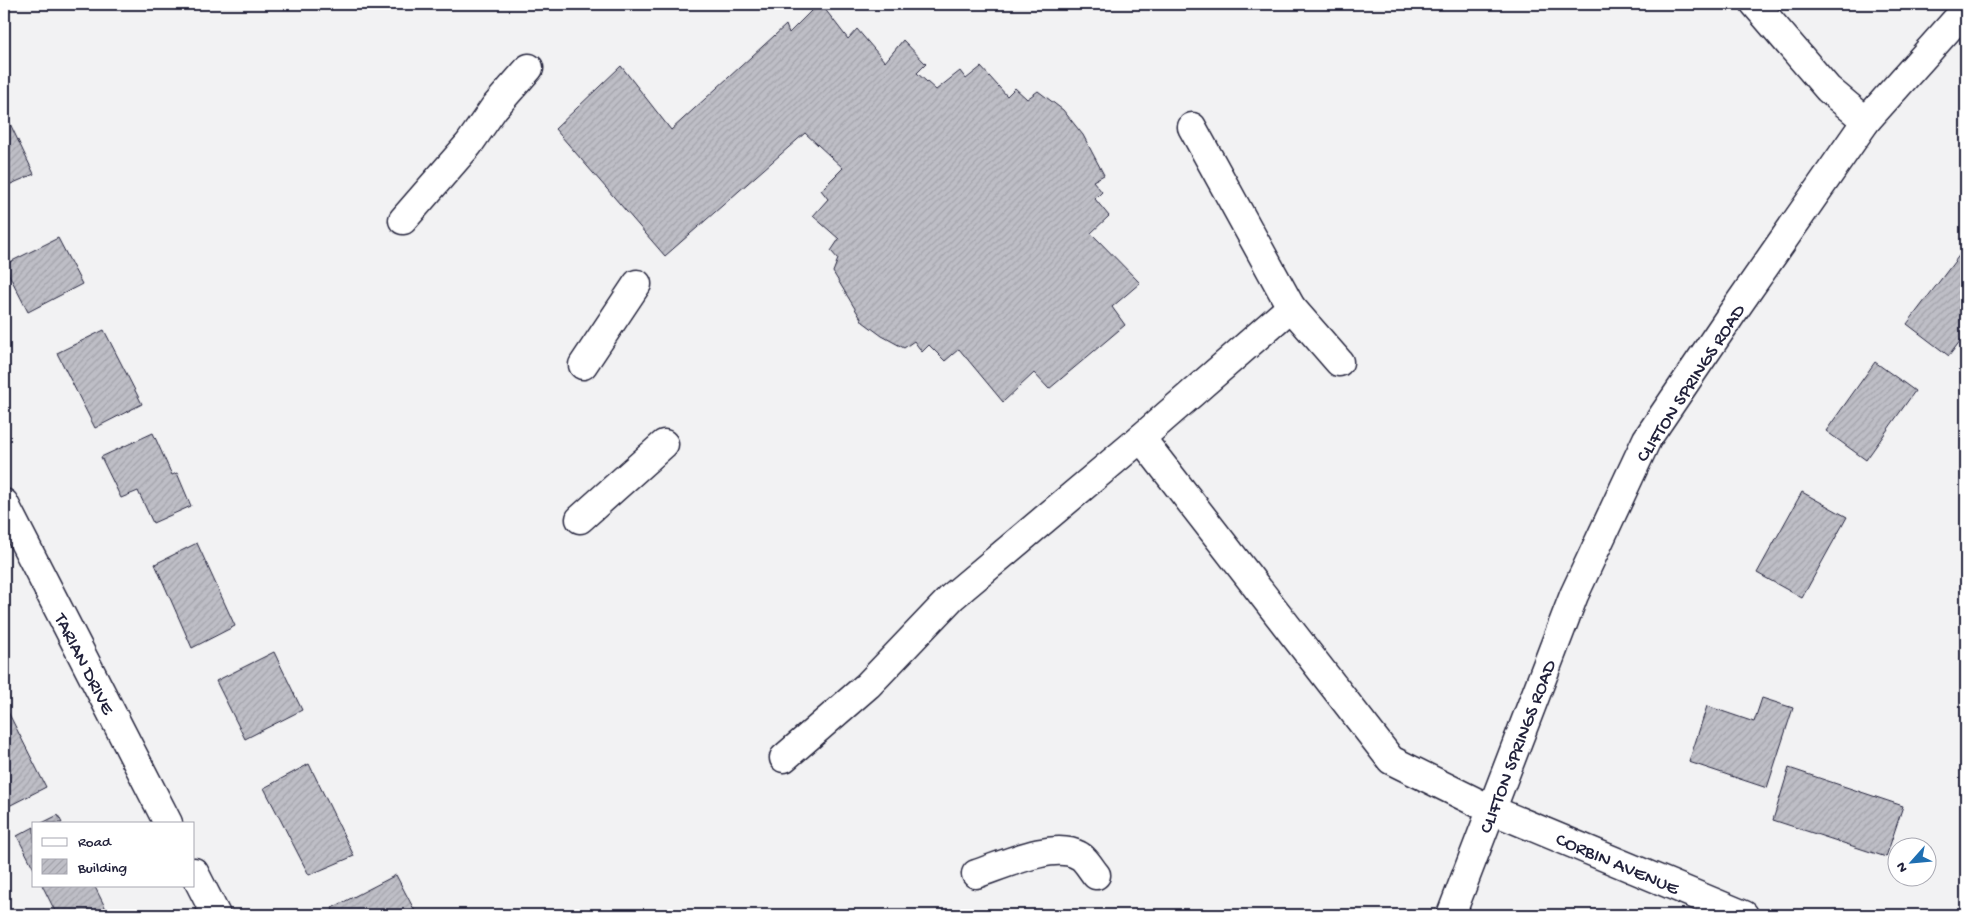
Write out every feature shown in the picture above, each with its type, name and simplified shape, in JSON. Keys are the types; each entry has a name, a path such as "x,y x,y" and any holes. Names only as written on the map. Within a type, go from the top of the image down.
{"street":[{"path":"1755,4 1828,89 1866,121"},
{"name":"CLIFTON SPRINGS ROAD","path":"1451,915 1574,594 1647,439 1866,121 1966,9"},
{"path":"403,220 469,144 494,108 529,68"},
{"path":"1192,127 1291,306 1339,362"},
{"path":"583,365 637,284"},
{"path":"784,758 868,685 952,597 1141,438 1291,306"},
{"name":"CORBIN AVENUE","path":"1141,438 1391,760 1492,810 1744,915"},
{"path":"580,519 664,444"},
{"name":"TARIAN DRIVE","path":"4,503 167,822"},
{"path":"976,874 1055,849 1078,855 1096,875"},
{"path":"195,874 216,915"}],"building":[{"path":"818,4 821,4 848,39 857,29 885,62 903,40 926,64 917,73 936,90 960,71 966,79 981,67 1007,96 1015,88 1027,99 1038,91 1063,110 1083,135 1104,175 1093,181 1102,192 1095,199 1109,216 1091,233 1140,283 1112,307 1125,325 1049,389 1034,373 1003,402 959,349 945,361 929,345 922,352 914,341 904,348 882,336 863,322 833,272 838,259 831,251 839,239 813,216 828,199 821,190 843,168 805,133 665,256 555,129 621,66 671,130 786,25 789,33"},
{"path":"4,111 34,174 4,187"},
{"path":"58,238 82,284 28,312 4,265"},
{"path":"1964,249 1966,250 1966,333 1949,356 1907,324"},
{"path":"104,330 142,404 95,428 57,353"},
{"path":"1875,362 1915,391 1866,460 1826,431"},
{"path":"153,433 172,475 177,473 191,506 153,523 138,491 121,498 101,457"},
{"path":"1802,492 1847,517 1802,598 1757,573"},
{"path":"197,543 235,626 192,648 155,564"},
{"path":"274,652 302,710 245,739 216,681"},
{"path":"1762,698 1793,708 1767,788 1689,762 1707,706 1754,722"},
{"path":"4,704 46,787 5,808 4,805"},
{"path":"309,764 354,856 309,875 264,788"},
{"path":"1789,768 1903,806 1893,836 1888,836 1886,857 1773,820"},
{"path":"58,815 62,822 44,822"},
{"path":"32,828 32,865 17,836"},
{"path":"396,875 417,915 335,915 332,908"},
{"path":"42,886 94,886 109,915 57,915"}]}
